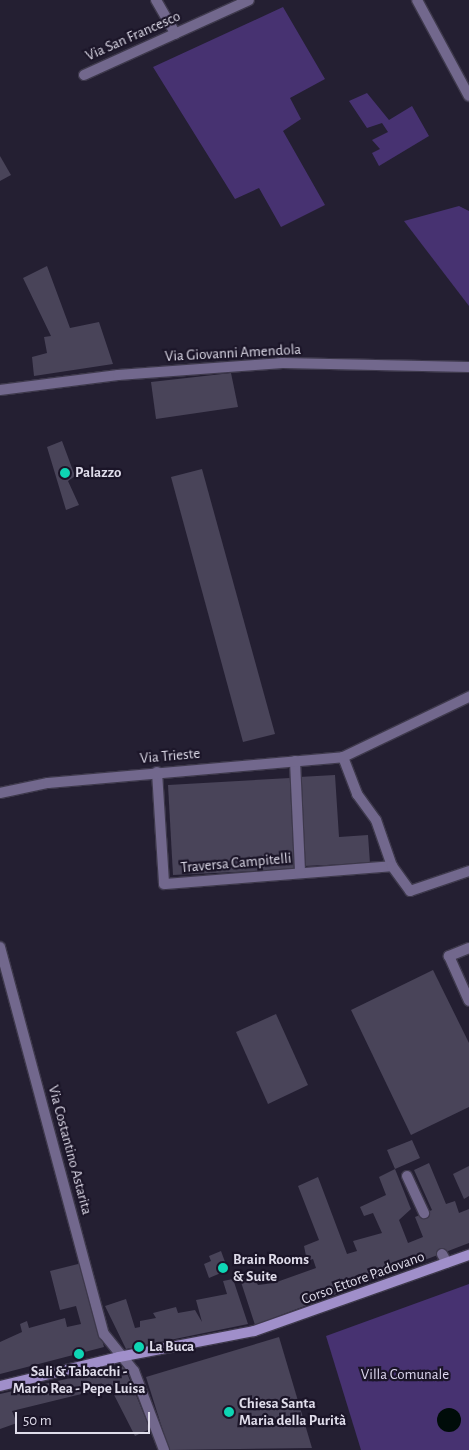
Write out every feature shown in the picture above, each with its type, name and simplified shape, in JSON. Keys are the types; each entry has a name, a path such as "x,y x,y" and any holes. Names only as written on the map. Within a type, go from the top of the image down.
{"street":[{"path":"156,0 176,34"},
{"name":"Via San Francesco","path":"84,75 250,0"},
{"path":"417,0 469,96"},
{"name":"Via Giovanni Amendola","path":"0,390 118,375 283,363 469,367"},
{"name":"Via Trieste","path":"0,793 157,772 344,757 469,697"},
{"path":"344,757 357,794 376,820 392,866 410,892 469,871"},
{"path":"294,761 300,873"},
{"name":"Traversa Campitelli","path":"157,772 164,884 392,866"},
{"name":"Via Costantino Astarita","path":"0,947 104,1334 119,1357 138,1379 164,1450"},
{"path":"469,948 449,956 469,1001"},
{"path":"407,1176 424,1213"},
{"name":"Corso Ettore Padovano","path":"0,1386 119,1357 254,1331 445,1258 469,1255"}],"green space":[{"path":"283,7 325,79 290,98 301,119 283,131 325,205 281,227 259,188 235,199 153,67"},
{"path":"367,93 389,120 412,106 429,136 379,166 372,153 380,149 372,140 388,132 382,123 367,128 349,101"},
{"path":"459,206 469,211 469,306 404,221"},
{"name":"Villa Comunale","path":"469,1284 469,1450 361,1450 326,1336"}],"shaded area":[{"path":"449,1408 454,1409 460,1415 460,1425 454,1431 449,1432 444,1431 438,1425 437,1420 438,1415 444,1409"}],"building":[{"path":"0,156 11,175 0,181"},
{"path":"47,266 70,328 99,322 113,364 34,376 32,357 47,353 44,337 51,336 23,278"},
{"path":"231,373 238,407 156,419 151,382"},
{"name":"Palazzo","path":"62,441 75,476 68,481 79,505 66,510 47,447"},
{"path":"202,469 275,734 243,742 171,477"},
{"path":"335,775 339,837 368,835 370,863 304,866 299,777"},
{"path":"290,778 295,869 173,875 168,785"},
{"path":"433,970 469,1043 469,1107 411,1135 351,1010"},
{"path":"276,1014 308,1085 268,1104 236,1032"},
{"path":"412,1140 420,1158 395,1169 387,1150"},
{"path":"429,1163 446,1204 455,1201 459,1213 469,1209 469,1243 255,1325 240,1279 252,1275 258,1285 274,1283 316,1268 313,1259 307,1261 304,1246 319,1240 298,1186 318,1177 347,1254 357,1251 353,1241 382,1233 373,1213 364,1216 360,1207 386,1195 379,1177 395,1169 411,1209 399,1220 408,1243 423,1237 415,1217 432,1210 414,1170"},
{"path":"469,1166 469,1196 464,1199 453,1174"},
{"path":"221,1251 228,1270 209,1278 204,1264 211,1261 209,1256"},
{"path":"82,1263 104,1347 0,1374 0,1342 22,1332 20,1324 27,1321 29,1328 65,1318 67,1327 81,1324 76,1306 60,1310 50,1271"},
{"path":"233,1279 248,1324 126,1349 105,1306 126,1299 135,1328 140,1327 140,1321 156,1318 153,1313 176,1307 178,1313 195,1310 202,1322 196,1300 227,1294 223,1281"},
{"name":"Chiesa Santa Maria della Purità","path":"279,1337 312,1448 169,1450 146,1377"},
{"path":"124,1366 150,1429 135,1436 110,1387 12,1411 17,1423 0,1429 0,1394"}],"place":[{"name":"Palazzo","path":"65,473"},
{"name":"Brain Rooms & Suite","path":"223,1268"},
{"name":"La Buca","path":"139,1347"},
{"name":"Sali & Tabacchi - Mario Rea - Pepe Luisa","path":"79,1354"},
{"name":"Chiesa Santa Maria della Purità","path":"229,1412"}]}
